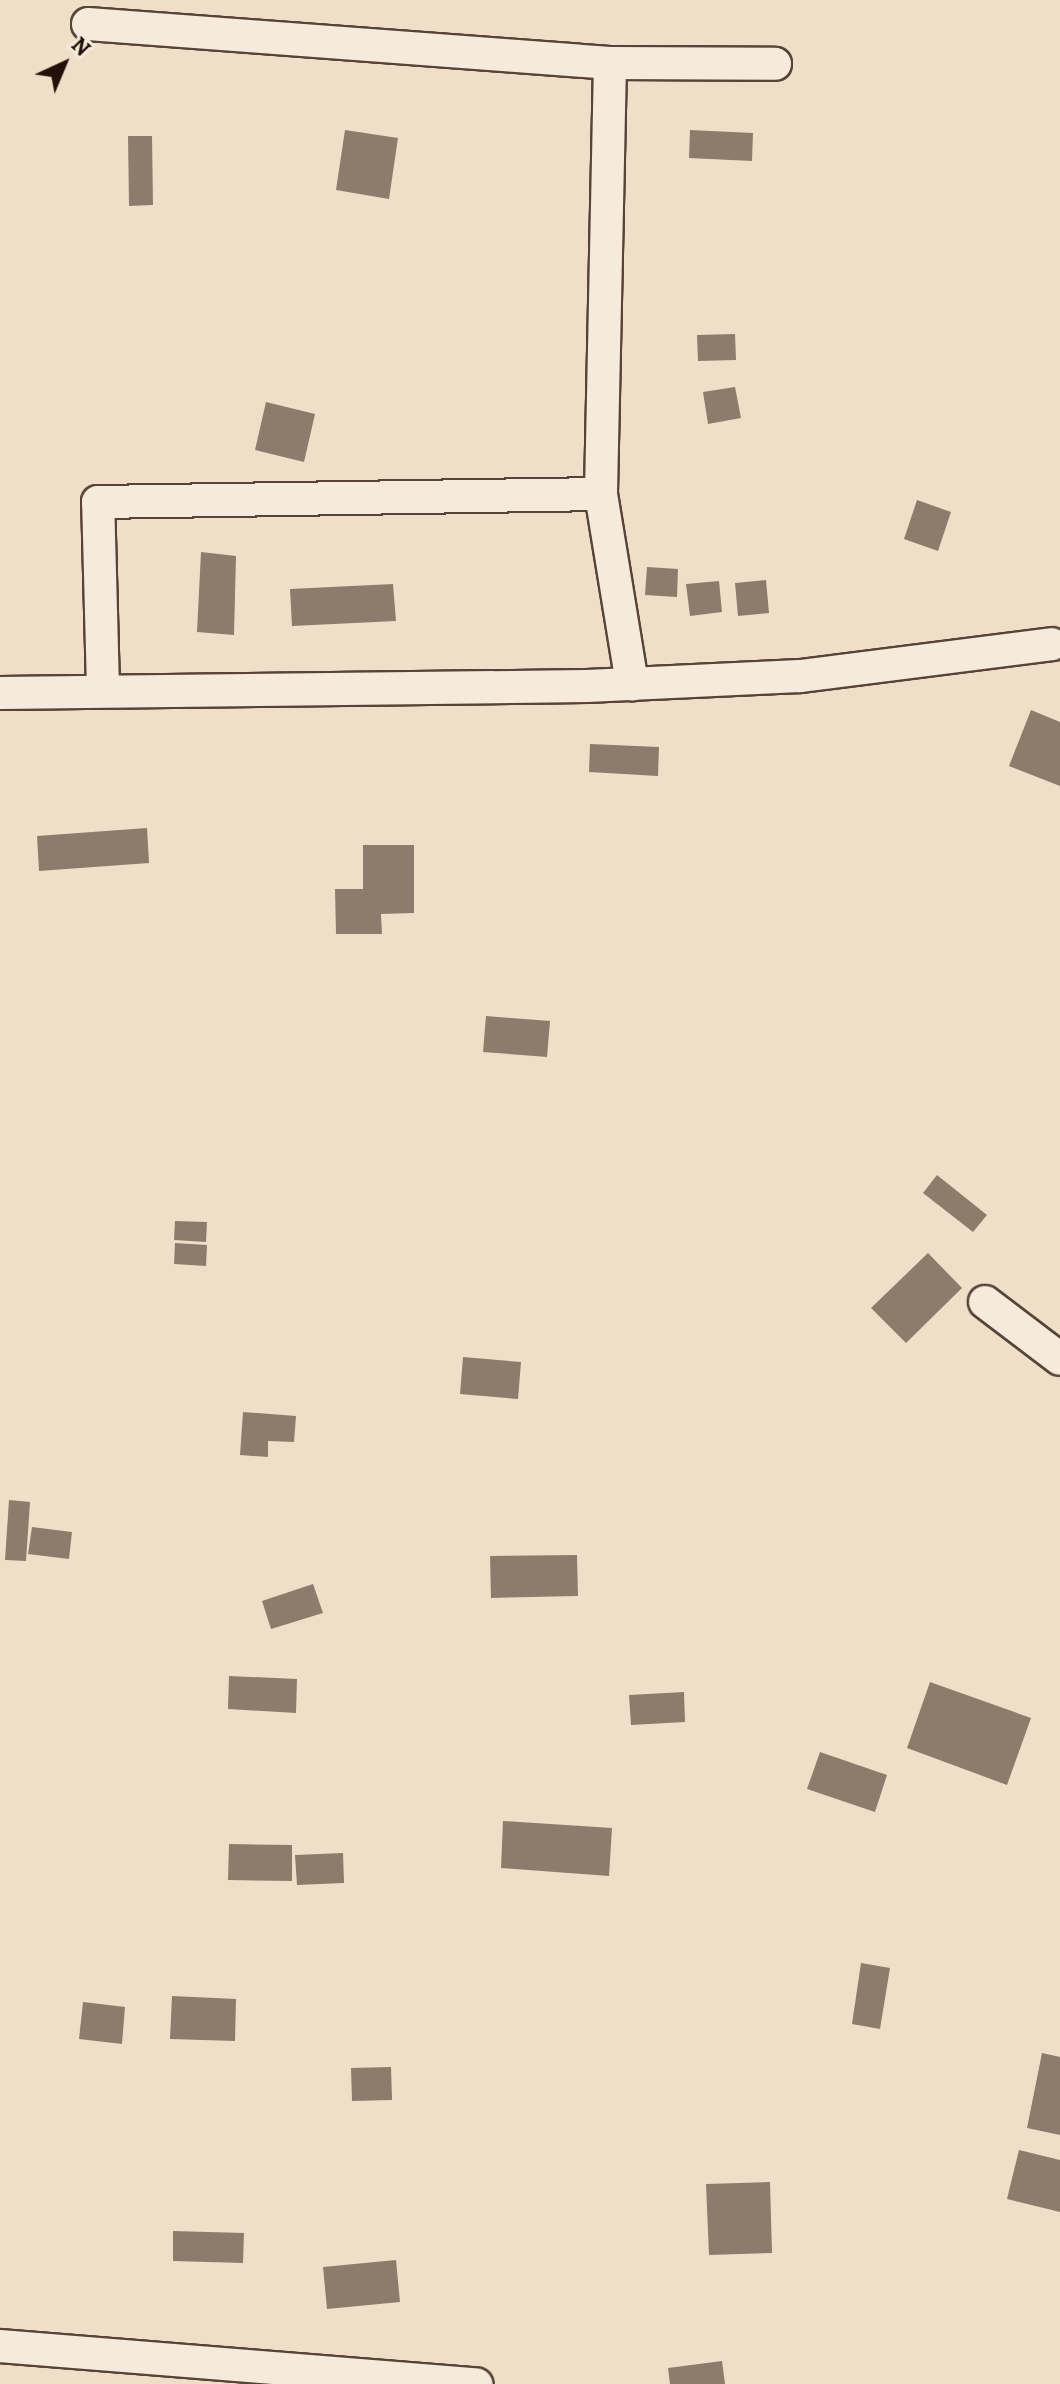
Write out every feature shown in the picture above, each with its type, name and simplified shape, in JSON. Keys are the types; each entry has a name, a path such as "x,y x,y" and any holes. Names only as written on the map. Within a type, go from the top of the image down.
{"street":[{"path":"88,24 610,63 775,64"},
{"path":"610,63 601,494 632,684"},
{"path":"103,688 98,502 601,494"},
{"path":"0,693 103,688 632,684 800,676 1052,644"},
{"path":"985,1302 1060,1359"},
{"path":"0,2346 476,2384"}],"building":[{"path":"345,130 398,138 389,199 336,190"},
{"path":"690,130 753,133 752,161 689,158"},
{"path":"128,136 152,136 153,205 129,206"},
{"path":"735,334 736,360 698,361 697,335"},
{"path":"735,387 741,418 708,424 703,392"},
{"path":"266,402 315,414 304,462 255,450"},
{"path":"917,500 951,512 938,551 904,539"},
{"path":"201,552 236,556 234,635 197,632"},
{"path":"647,567 678,569 677,597 645,595"},
{"path":"766,580 769,613 738,616 735,583"},
{"path":"719,581 722,612 690,616 686,584"},
{"path":"393,584 396,621 292,626 290,589"},
{"path":"1031,710 1060,722 1060,786 1009,766"},
{"path":"590,744 659,747 658,776 589,772"},
{"path":"147,828 149,863 39,871 37,836"},
{"path":"363,845 414,845 414,913 381,914 382,934 336,934 335,889 363,889"},
{"path":"486,1016 550,1021 547,1057 483,1052"},
{"path":"937,1175 987,1215 973,1232 923,1193"},
{"path":"175,1221 207,1222 206,1242 174,1240"},
{"path":"175,1243 207,1245 206,1266 174,1264"},
{"path":"928,1253 962,1288 906,1343 871,1308"},
{"path":"463,1357 521,1362 518,1399 460,1394"},
{"path":"243,1412 296,1416 294,1442 268,1441 268,1457 240,1455"},
{"path":"9,1500 30,1502 26,1561 5,1560"},
{"path":"32,1527 72,1532 69,1559 28,1554"},
{"path":"577,1555 578,1596 491,1598 490,1556"},
{"path":"313,1584 323,1613 271,1629 262,1601"},
{"path":"229,1676 297,1679 296,1713 228,1709"},
{"path":"930,1682 1031,1718 1007,1785 907,1748"},
{"path":"684,1692 685,1722 631,1725 629,1695"},
{"path":"820,1752 887,1775 875,1812 807,1789"},
{"path":"503,1821 612,1828 609,1876 501,1868"},
{"path":"229,1844 292,1845 292,1881 228,1880"},
{"path":"343,1853 344,1883 297,1885 295,1855"},
{"path":"861,1963 890,1968 880,2029 852,2024"},
{"path":"172,1996 236,1999 235,2041 170,2039"},
{"path":"83,2002 125,2007 122,2044 79,2039"},
{"path":"1042,2053 1060,2057 1060,2135 1027,2128"},
{"path":"391,2067 392,2100 352,2101 351,2068"},
{"path":"1019,2150 1060,2160 1060,2212 1007,2199"},
{"path":"770,2182 772,2253 709,2255 706,2184"},
{"path":"173,2231 244,2233 243,2263 173,2261"},
{"path":"396,2260 400,2302 327,2309 323,2267"},
{"path":"722,2361 725,2384 670,2384 668,2368"}]}
